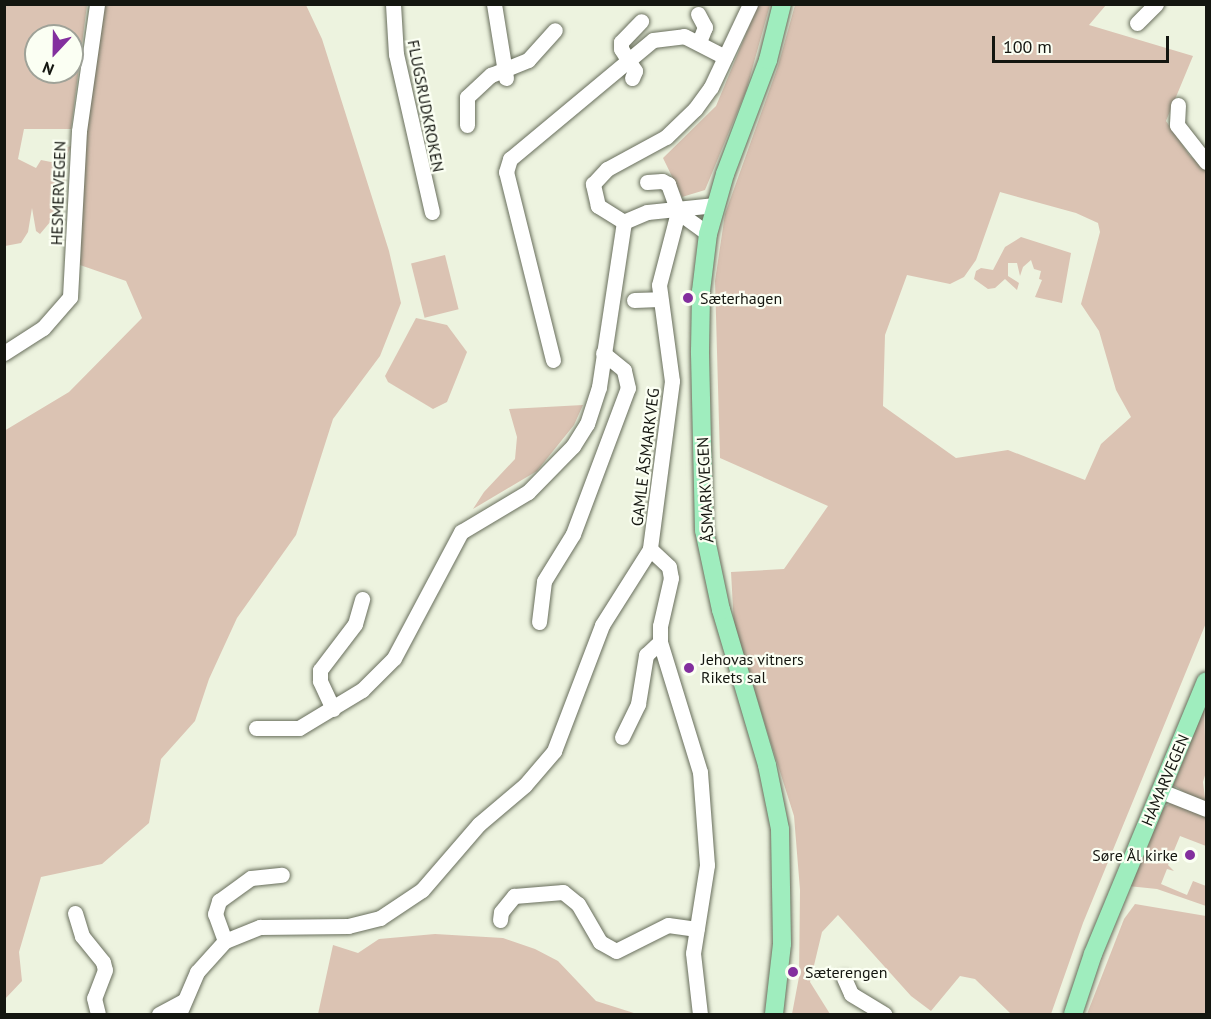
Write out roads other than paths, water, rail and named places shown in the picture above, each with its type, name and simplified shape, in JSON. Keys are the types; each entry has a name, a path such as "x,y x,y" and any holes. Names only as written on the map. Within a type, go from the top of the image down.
{"main road":[{"name":"ÅSMARKVEGEN","path":"774,1014 782,944 780,829 767,765 721,610 704,530 701,302 708,234 715,205 768,60 782,4"},
{"name":"HAMARVEGEN","path":"1073,1014 1093,954 1206,681"}],"street":[{"name":"HESMERVEGEN","path":"4,353 43,328 70,297 79,131 97,4"},
{"name":"FLUGSRUDKROKEN","path":"393,4 396,54 432,212"},
{"path":"494,4 505,75"},
{"path":"624,222 598,206 592,190 596,178 666,137 695,109 726,57 750,4"},
{"path":"1137,23 1156,4"},
{"path":"698,14 705,27 699,42"},
{"path":"632,78 635,71 621,49 621,42 640,21"},
{"path":"467,125 464,109 467,97 491,75 505,75 528,60 555,30"},
{"path":"553,360 506,165 523,146 628,58 664,36 684,36 726,57"},
{"path":"1178,105 1178,125 1206,162"},
{"path":"647,182 662,181 668,184 678,212 708,234"},
{"path":"624,222 647,212 678,212 715,205"},
{"name":"GAMLE ÅSMARKVEG","path":"678,212 662,268 659,299 672,381 650,549 669,567 671,578 660,626 660,642 669,681 698,760 707,866 697,929 694,977 700,1014"},
{"path":"256,728 299,728 362,690 394,658 461,532 528,492 573,446 594,408 624,222"},
{"path":"634,300 659,299"},
{"path":"539,622 544,581 573,534 628,388 626,372 603,353"},
{"path":"159,1014 181,1008 206,958 225,941 260,927 348,926 380,918 422,890 479,824 525,785 554,751 602,625 650,549"},
{"path":"333,709 320,681 320,670 355,624 362,599"},
{"path":"622,737 638,704 646,655 660,642"},
{"path":"1161,791 1206,809"},
{"path":"225,941 215,914 219,901 251,878 282,875"},
{"path":"500,920 501,912 514,896 558,893 572,896 600,942 616,951 668,925 697,929"},
{"path":"75,913 82,936 103,962 105,970 94,998 98,1014"},
{"path":"844,978 851,994 884,1014"}],"place":[{"name":"Sæterhagen","path":"688,298"},
{"name":"Jehovas vitners Rikets sal","path":"689,668"},
{"name":"Søre Ål kirke","path":"1190,855"},
{"name":"Sæterengen","path":"793,972"}]}
